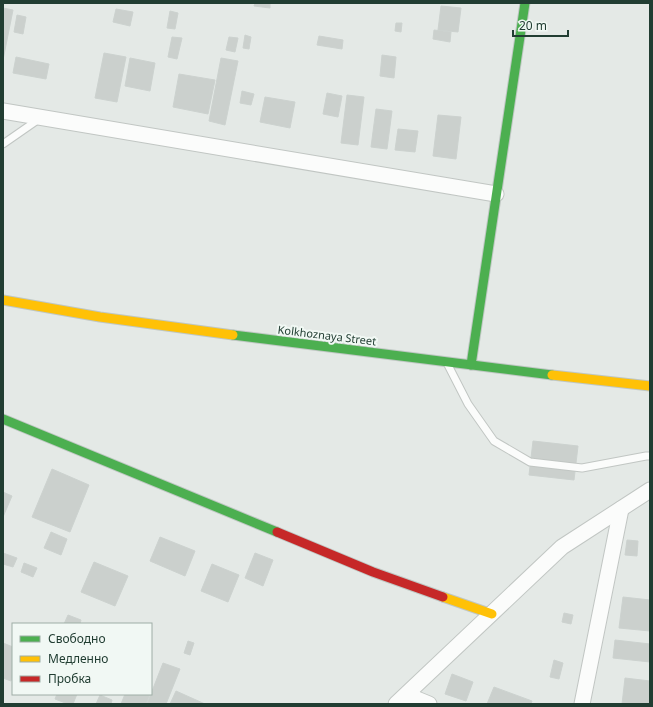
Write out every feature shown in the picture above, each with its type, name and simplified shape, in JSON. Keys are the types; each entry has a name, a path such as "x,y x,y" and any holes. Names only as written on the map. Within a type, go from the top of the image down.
{"street":[{"path":"471,365 525,3"},
{"path":"3,111 496,194"},
{"name":"Kolkhoznaya Street","path":"3,300 78,314 447,363 650,386"},
{"path":"3,419 373,572 492,614"},
{"path":"402,699 562,547 650,490"},
{"path":"582,704 621,509"},
{"path":"402,699 429,704"}],"lane":[{"path":"3,144 43,117"},
{"path":"447,363 468,404 494,441 530,462 582,468 650,456"}],"building":[{"path":"255,3 270,3 270,8 254,6"},
{"path":"441,6 461,8 458,32 438,30"},
{"path":"3,8 13,10 3,60"},
{"path":"116,9 133,12 130,26 113,22"},
{"path":"170,11 178,13 175,29 167,28"},
{"path":"17,15 26,17 23,34 14,32"},
{"path":"396,23 402,23 401,32 395,31"},
{"path":"434,30 451,32 450,42 433,39"},
{"path":"245,35 251,37 249,49 243,48"},
{"path":"319,36 343,40 342,49 317,45"},
{"path":"172,37 182,38 177,59 168,57"},
{"path":"229,37 238,38 235,52 226,50"},
{"path":"104,53 126,57 117,102 95,98"},
{"path":"382,55 396,57 394,78 380,76"},
{"path":"16,57 49,64 46,79 13,73"},
{"path":"130,58 155,63 150,91 125,86"},
{"path":"221,58 238,61 225,125 209,121"},
{"path":"179,74 215,80 208,114 173,107"},
{"path":"242,91 254,94 251,105 240,103"},
{"path":"327,93 342,96 338,117 323,114"},
{"path":"347,95 364,97 358,145 341,143"},
{"path":"265,97 295,102 290,128 260,122"},
{"path":"376,109 392,111 387,149 371,147"},
{"path":"438,115 461,117 456,159 433,156"},
{"path":"398,129 418,131 415,152 395,150"},
{"path":"533,441 578,446 574,480 529,475"},
{"path":"52,469 89,485 70,532 32,517"},
{"path":"3,492 12,496 3,517"},
{"path":"51,532 67,539 61,555 44,548"},
{"path":"160,537 195,551 185,576 150,561"},
{"path":"627,540 638,541 637,556 625,555"},
{"path":"3,553 17,558 13,567 3,564"},
{"path":"255,553 273,560 263,586 245,578"},
{"path":"94,562 128,576 115,606 81,592"},
{"path":"24,563 37,568 33,577 21,572"},
{"path":"212,564 239,575 228,602 201,591"},
{"path":"623,597 650,600 650,631 619,628"},
{"path":"564,613 573,615 571,624 562,622"},
{"path":"68,615 81,620 80,623 64,623"},
{"path":"615,640 650,644 650,662 613,658"},
{"path":"188,641 194,643 190,655 184,653"},
{"path":"3,643 12,647 12,678 11,681 3,678"},
{"path":"554,660 563,663 559,679 550,677"},
{"path":"163,663 180,669 166,704 147,704 151,695 152,695 152,691"},
{"path":"452,674 473,682 466,701 445,694"},
{"path":"625,678 650,681 650,704 622,704"},
{"path":"494,687 532,701 531,704 487,704"},
{"path":"176,691 205,704 170,704"},
{"path":"57,695 77,695 73,704 68,704 55,699"},
{"path":"100,695 112,700 111,704 96,704"},
{"path":"125,695 150,695 146,704 121,704"}],"traffic: fast":[{"path":"471,365 525,3"},
{"path":"233,335 552,375"},
{"path":"3,419 277,532"}],"traffic: slow":[{"path":"3,300 100,317 233,335"},
{"path":"552,375 650,386"},
{"path":"443,597 492,614"}],"traffic: jam":[{"path":"277,532 373,572 443,597"}]}
